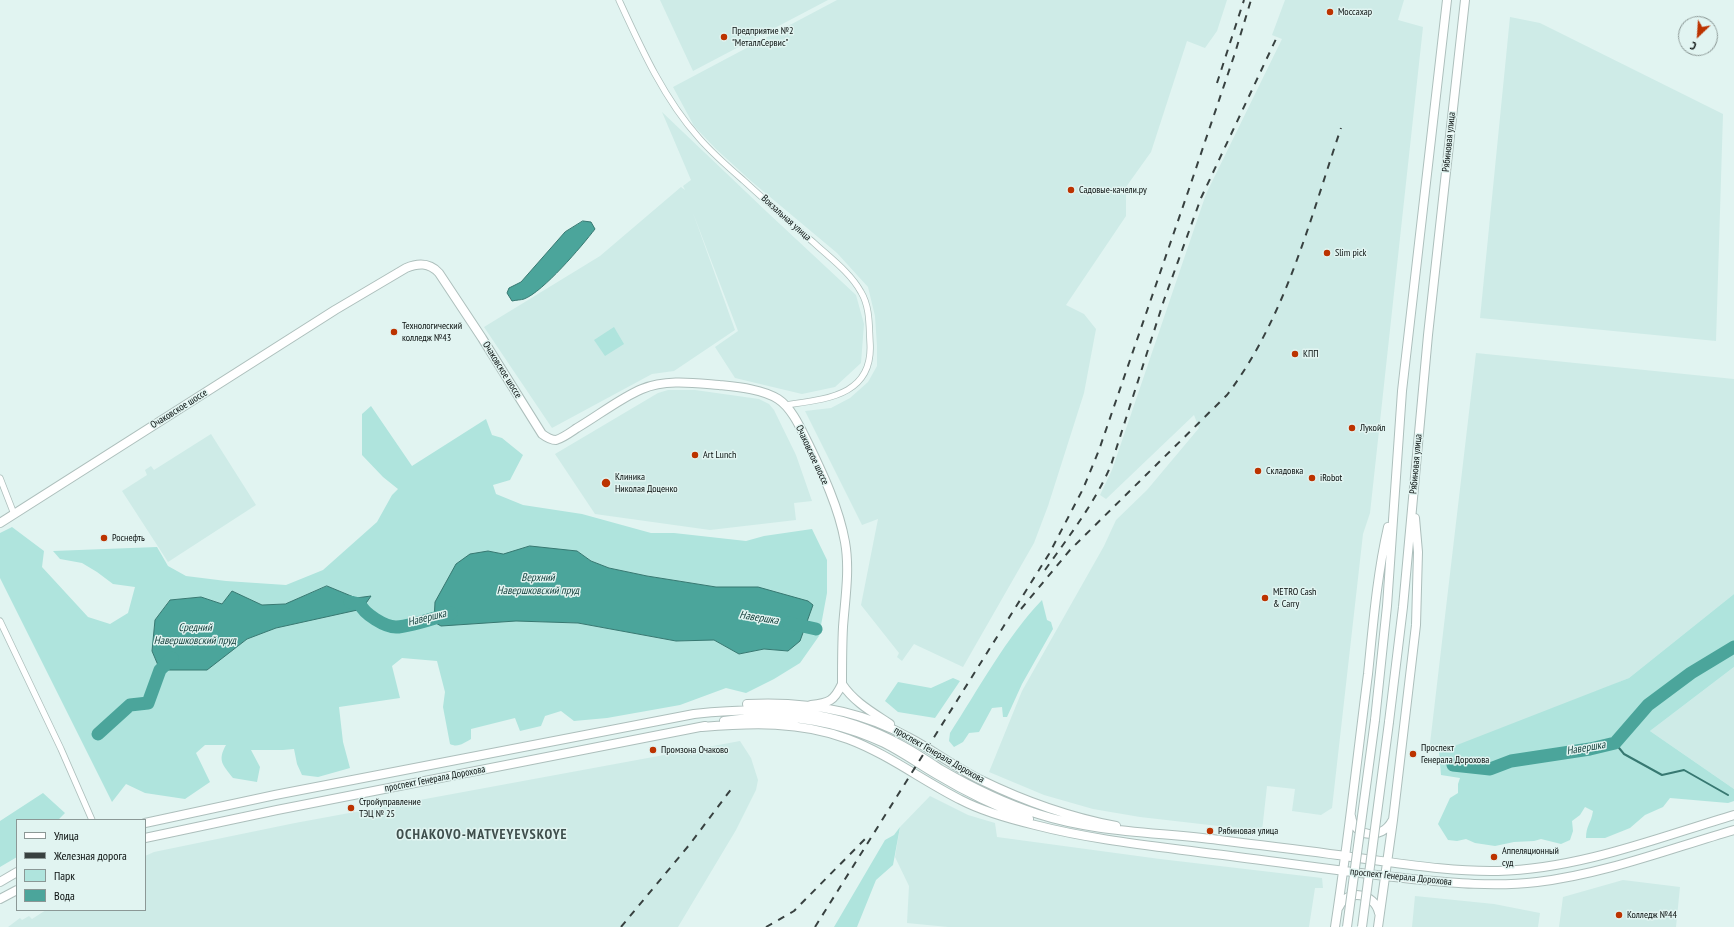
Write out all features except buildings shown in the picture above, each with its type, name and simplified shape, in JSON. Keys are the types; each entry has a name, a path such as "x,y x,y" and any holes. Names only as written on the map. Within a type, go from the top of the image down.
{"main road":[{"name":"Рябиновая улица","path":"1347,927 1375,720 1387,606 1403,384 1447,0"},
{"name":"Рябиновая улица","path":"1362,927 1403,607 1428,335 1465,0"},
{"name":"Очаковское шоссе","path":"0,523 335,310 406,268 418,264 428,265 439,273 542,434 550,439 556,440 567,435 635,392 656,385 673,382 732,386 770,394 786,405 819,466 835,508 845,543 847,566 842,684"},
{"path":"1378,927 1393,820 1416,625 1418,552 1413,493"},
{"path":"1335,927 1351,813 1383,552 1394,503"},
{"path":"811,705 830,701 838,692 842,684 851,697 858,703 924,746"},
{"name":"проспект Генерала Дорохова","path":"146,823 275,795 694,714 713,709 745,704 779,703 811,705 858,715 892,729 981,780 1035,803 1104,823 1181,836"},
{"name":"проспект Генерала Дорохова","path":"694,714 733,710 769,710 800,712 855,724 888,738 964,782 1019,808 1066,822 1093,828 1209,838 1387,862 1480,871 1500,871 1555,865 1604,854 1734,815"},
{"name":"проспект Генерала Дорохова","path":"146,838 276,810 702,727 768,724 794,726 829,732 880,753 963,801 1005,817 1064,832 1138,844 1385,876 1457,883 1500,885 1537,882 1607,868 1734,830"},
{"path":"1351,813 1355,826 1365,834 1372,835 1385,831 1393,820"},
{"path":"0,882 16,873"},
{"path":"0,899 16,891"},
{"path":"1338,912 1340,905 1346,899 1353,895 1360,895 1368,897 1374,902 1378,908 1379,916"}],"street":[{"name":"Вокзальная улица","path":"619,0 632,28 674,106 700,140 840,267 861,291 868,314 870,353 868,367 864,375 850,389 840,394 826,399 786,405"},
{"path":"0,478 14,514"},
{"path":"0,621 61,749 92,819"}],"shaded area":[{"path":"660,0 828,0 693,71"},
{"path":"837,0 1227,0 1217,31 1205,48 1187,41 1151,152 1126,187 1126,216 1066,305 1084,314 1096,329 1084,393 1048,506 1034,543 963,667 914,644 902,661 897,657 899,653 861,605 878,519 862,525 805,411 831,408 850,398 868,382 877,366 875,316 868,287 837,253 751,181 716,149 694,126 673,87"},
{"path":"1285,0 1404,0 1398,20 1423,27 1370,513 1363,534 1332,808 1321,815 1292,811 1295,789 1267,786 1262,831 1140,817 1093,809 1044,795 989,772 1022,691 1104,546 1116,520 1147,490 1199,428 1194,415 1106,499 1100,495 1112,470 1206,194 1282,39 1272,35"},
{"path":"1510,17 1540,23 1723,114 1716,341 1480,318"},
{"path":"662,112 856,295 864,324 861,363 835,387 802,394 735,378 715,347 738,331 693,213 735,330 674,371 652,374 552,428 484,327 600,256 681,187 685,190 683,186 691,180"},
{"path":"1476,353 1734,379 1734,594 1629,678 1455,752 1429,752"},
{"path":"668,390 695,390 759,399 769,404 774,410 796,455 812,501 794,503 796,520 710,530 595,514 555,454 658,393"},
{"path":"211,434 256,505 168,562 122,491 147,475 145,470 151,466 154,470"},
{"path":"1734,667 1734,789 1650,731"},
{"path":"740,741 751,758 758,780 756,790 736,830 678,927 8,927 20,918 22,920 29,916 32,919 44,911 146,911 146,856 154,852 295,823"},
{"path":"930,796 968,815 995,823 997,837 1160,859 1322,878 1323,888 1315,888 1309,927 948,927 907,923 909,886 895,857 900,827"},
{"name":"Колледж №44","path":"1623,880 1680,887 1676,927 1559,927 1563,897"},
{"path":"1415,896 1494,904 1540,913 1538,927 1412,927"}],"green space":[{"path":"614,327 624,344 605,356 594,340"},
{"path":"371,406 412,466 486,419 492,435 502,438 523,455 510,480 493,485 496,494 523,505 582,514 651,533 674,533 746,541 764,536 812,529 827,560 827,593 819,636 800,663 774,679 746,693 726,688 680,705 607,718 574,721 561,711 545,716 541,726 520,731 515,718 471,729 471,739 456,745 450,744 443,707 445,692 437,661 402,658 392,666 400,698 339,707 343,742 350,768 318,777 302,775 297,764 294,749 251,750 260,767 257,782 233,778 226,770 222,763 222,755 226,745 205,745 196,753 210,782 185,799 145,793 126,784 112,802 0,578 0,533 12,527 44,551 42,567 88,617 110,624 128,613 135,587 113,584 82,563 60,559 53,551 157,547 168,566 186,576 226,581 286,585 323,570 377,522 392,495 398,489 383,477 362,455 362,414","holes":["488,551 503,554 577,551 591,561 609,568 647,576 716,587 758,587 788,651 764,649 739,654 714,640 676,641 578,623 516,621","327,586 356,598 371,596 314,619 276,628 247,639 207,669 160,670 152,651 155,621 169,600 201,597 222,604 232,591 262,605 285,604"]},
{"path":"1734,594 1734,667 1650,731 1734,789 1734,801 1728,803 1670,798 1663,807 1645,815 1630,828 1605,838 1586,838 1593,811 1585,807 1580,815 1572,821 1573,831 1570,840 1561,844 1541,839 1495,846 1475,843 1466,839 1457,841 1448,840 1438,824 1450,798 1458,793 1460,778 1441,775 1439,752 1629,678"},
{"path":"1042,600 1047,620 1051,622 1053,629 1022,684 1007,717 1003,717 1002,707 992,708 979,732 969,733 963,742 954,747 949,741 950,733 993,664 1029,614"},
{"path":"953,678 960,681 935,718 898,712 885,701 898,682 931,688"},
{"path":"43,793 65,813 59,819 16,819 16,858 0,867 0,821"},
{"path":"900,827 893,865 876,880 857,927 834,927 885,840 894,835"}],"water":[{"path":"583,221 591,222 595,229 572,257 532,295 524,299 512,301 507,293 509,288 521,282 565,232"},
{"name":"Верхний Навершковский пруд","path":"530,546 577,551 591,561 609,568 647,576 716,587 758,587 808,601 813,605 800,641 788,651 764,649 739,654 714,640 676,641 578,623 516,621 441,626 434,622 435,602 456,564 470,554 488,551 503,554"},
{"name":"Средний Навершковский пруд","path":"327,586 356,598 371,596 362,609 276,628 247,639 207,670 160,670 152,651 155,620 170,600 201,597 222,604 232,591 262,605 285,604"}],"waterway":[{"name":"Навершка","path":"350,602 360,604 370,616 386,625 396,627 416,624 451,613"},
{"name":"Навершка","path":"789,623 816,629"},
{"name":"Навершка","path":"1453,765 1490,769 1511,761 1590,749 1615,743 1648,705 1691,673 1734,647"},
{"name":"Навершка","path":"98,734 130,705 148,703 160,670 172,658"},
{"path":"1615,743 1624,754 1662,775 1684,770 1728,795"}],"railway":[{"path":"1217,83 1244,0"},
{"path":"815,927 1049,554 1083,489 1099,450 1190,186 1235,53 1251,0"},
{"path":"1045,570 1072,532 1105,479 1111,465 1164,300 1201,198 1276,39"},
{"path":"1021,609 1070,550 1227,395 1248,365 1281,300 1307,232 1341,128"},
{"path":"621,927 690,844 732,788"},
{"path":"766,927 794,911 866,838"}],"place":[{"name":"Моссахар","path":"1330,12"},
{"name":"Предприятие №2 \"МеталлСервис\"","path":"724,37"},
{"name":"Садовые-качели.ру","path":"1071,190"},
{"name":"Slim pick","path":"1327,253"},
{"name":"Технологический колледж №43","path":"394,332"},
{"name":"КПП","path":"1295,354"},
{"name":"Лукойл","path":"1352,428"},
{"name":"Art Lunch","path":"695,455"},
{"name":"Складовка","path":"1258,471"},
{"name":"iRobot","path":"1312,478"},
{"name":"Клиника Николая Доценко","path":"606,483"},
{"name":"Роснефть","path":"104,538"},
{"name":"METRO Cash & Carry","path":"1265,598"},
{"name":"Промзона Очаково","path":"653,750"},
{"name":"Проспект Генерала Дорохова","path":"1413,754"},
{"name":"Стройуправление ТЭЦ № 25","path":"351,808"},
{"name":"Рябиновая улица","path":"1210,831"},
{"name":"Аппеляционный суд","path":"1494,857"},
{"name":"Колледж №44","path":"1619,915"}],"district":[{"name":"OCHAKOVO-MATVEYEVSKOYE","path":"482,835"}]}
